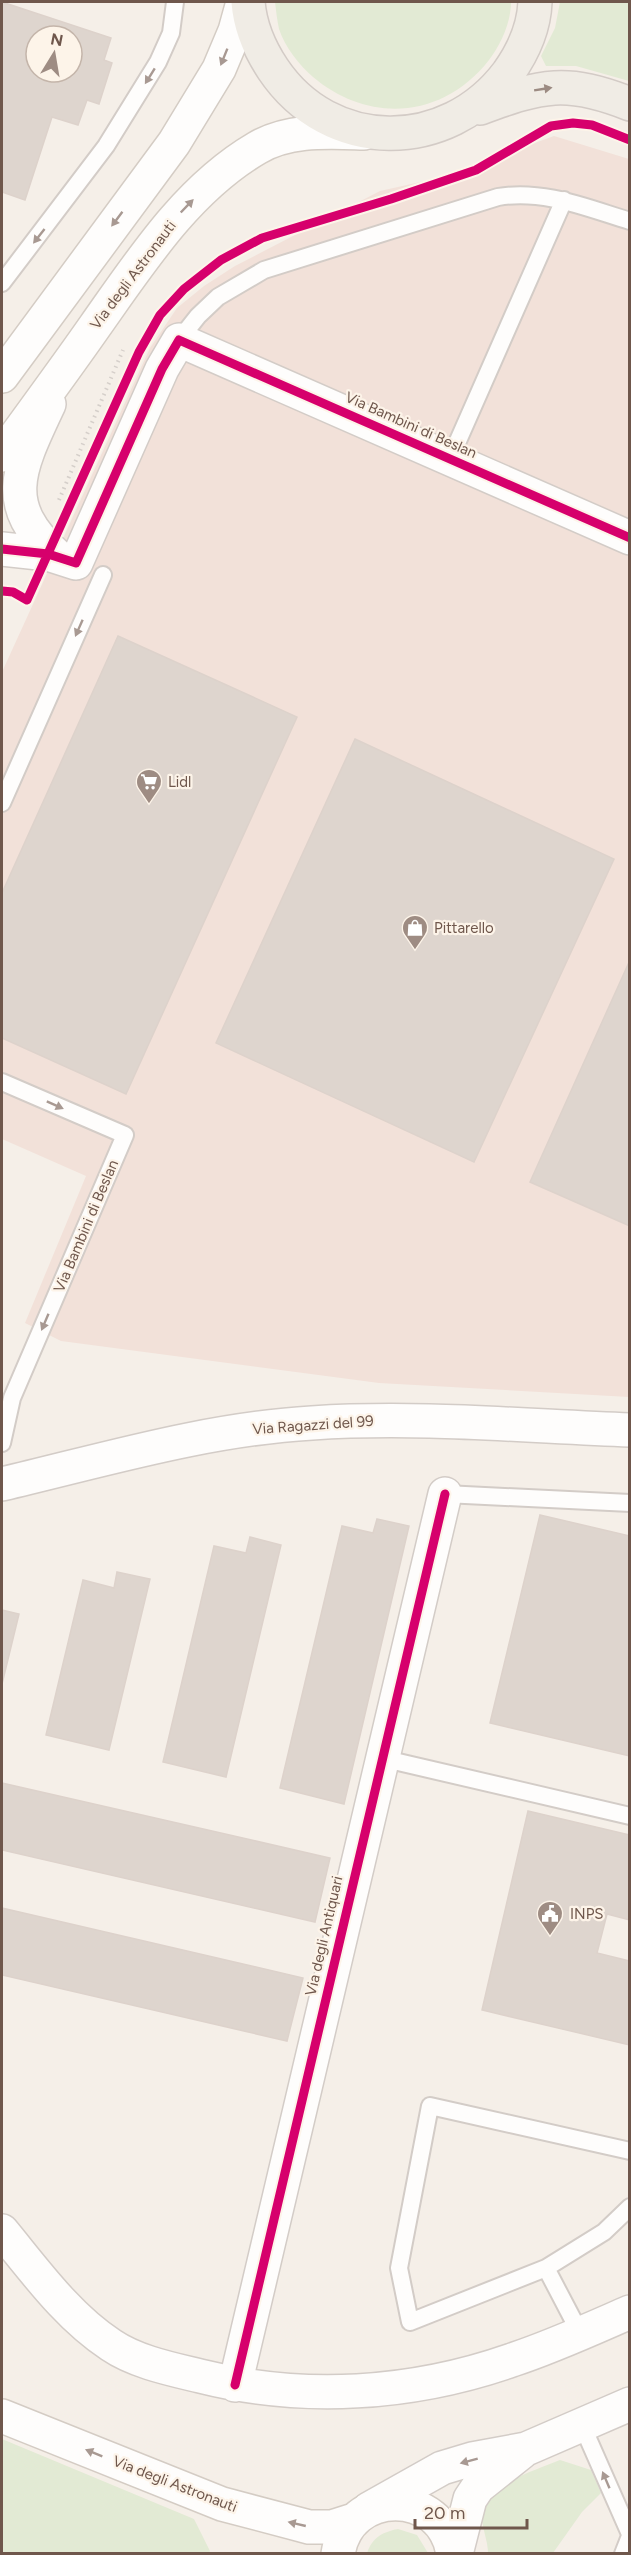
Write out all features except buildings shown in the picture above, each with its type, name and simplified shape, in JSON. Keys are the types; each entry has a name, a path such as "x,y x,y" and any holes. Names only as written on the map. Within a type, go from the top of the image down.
{"main road":[{"path":"248,2 250,20 260,50 287,90 326,118 371,133 421,131 521,93 548,87 574,88 607,95 630,104"},
{"path":"468,113 499,85 519,57 530,32 535,2"}],"street":[{"path":"2,376 174,143 219,69 235,31 243,2"},
{"name":"Via degli Astronauti","path":"2,455 155,242 199,194 225,171 258,147 290,136 319,132 371,133"},
{"path":"2,549 25,550 58,556 76,563 162,369 179,340"},
{"name":"Via Bambini di Beslan","path":"179,340 630,538"},
{"path":"58,556 32,537 23,527 17,517 11,488 67,366"},
{"name":"Via Ragazzi del 99","path":"2,1484 166,1445 247,1430 312,1423 387,1419 630,1430"},
{"name":"Via degli Antiquari","path":"235,2385 445,1494"},
{"path":"2,2231 86,2328 113,2347 146,2361 235,2385 286,2392 340,2392 400,2388 457,2376 512,2361 630,2312"},
{"path":"338,2553 344,2535 361,2515 442,2468 472,2459 526,2449 630,2404"},
{"name":"Via degli Astronauti","path":"2,2416 222,2504 309,2527 332,2527 361,2515"},
{"path":"455,2553 470,2499 477,2487 526,2449"},
{"path":"361,2515 387,2503 404,2504 422,2509 436,2519 446,2532 455,2553"}],"lane":[{"path":"2,283 106,146 158,62 171,33 175,2"},
{"path":"179,340 198,316 218,297 264,270 498,197 519,193 564,201 630,221"},
{"path":"450,459 564,201"},
{"path":"2,803 103,575"},
{"name":"Via Bambini di Beslan","path":"2,1082 124,1135 12,1398 2,1443"},
{"path":"445,1494 630,1503"},
{"path":"381,1758 630,1816"},
{"path":"630,2151 430,2106 399,2268 410,2322 546,2268 604,2232 630,2206"},
{"path":"546,2268 580,2333"},
{"path":"582,2425 630,2535 623,2553"}],"shaded area":[{"path":"554,136 629,159 629,1397 379,1383 61,1341 25,1323 86,1176 2,1139 2,672 150,348 177,308 204,286 235,266 380,191 438,178"}],"green space":[{"path":"275,2 511,2 507,25 501,40 489,60 471,80 450,94 428,104 405,108 381,108 358,102 335,92 313,77 285,42 279,29"},
{"path":"560,2 629,2 629,81 576,66 546,66 541,56 555,28"},
{"path":"2,2439 194,2519 209,2553 2,2553"},
{"path":"560,2460 591,2470 601,2493 582,2512 553,2553 488,2553 482,2519 487,2499 516,2478"},
{"path":"398,2529 417,2535 428,2553 367,2553 378,2536"}],"cycle path":[{"path":"2,591 13,592 27,600 139,352 160,315 184,289 221,260 262,238 391,199 476,170 551,126 573,123 592,125 630,140"},
{"path":"2,549 48,554 76,563 162,369 179,340 630,538"},
{"path":"235,2385 445,1494"}],"place":[{"name":"Lidl","path":"149,805"},
{"name":"Pittarello","path":"415,951"},
{"name":"INPS","path":"550,1937"}]}
